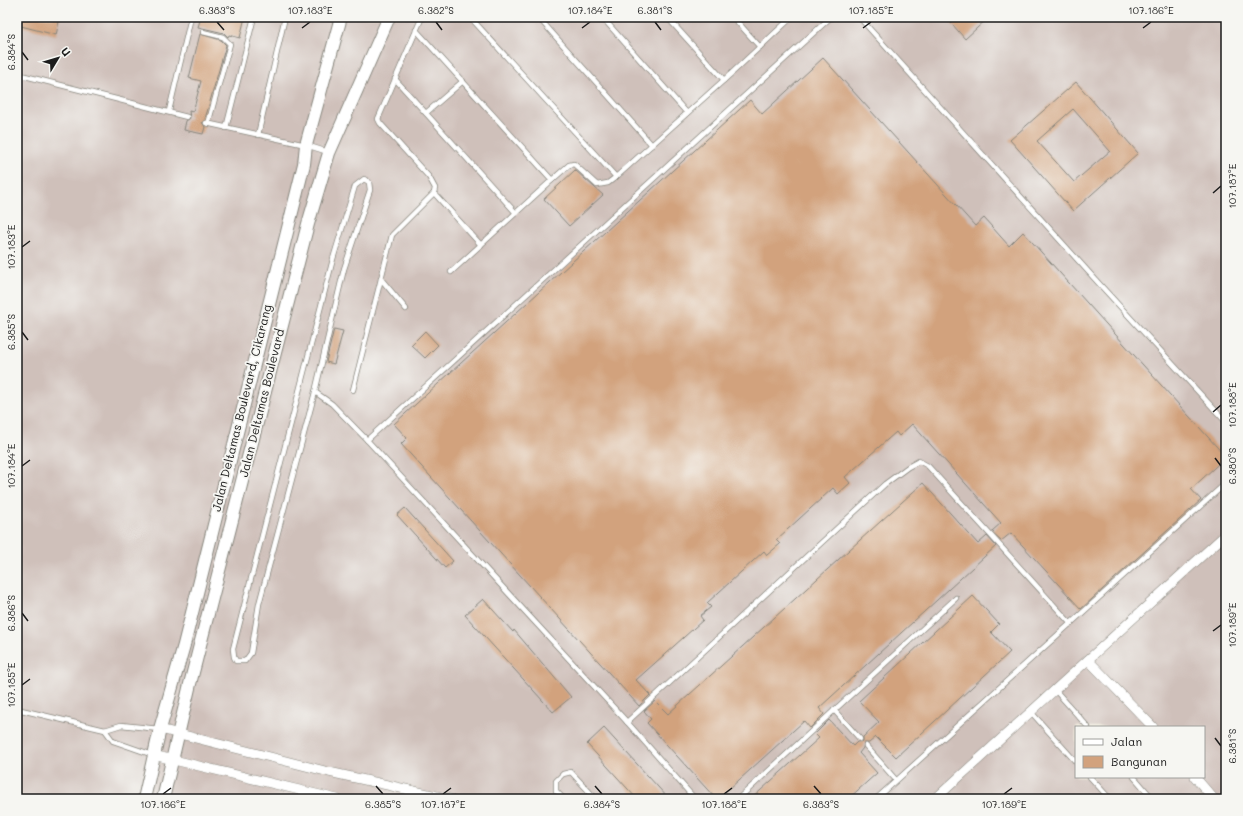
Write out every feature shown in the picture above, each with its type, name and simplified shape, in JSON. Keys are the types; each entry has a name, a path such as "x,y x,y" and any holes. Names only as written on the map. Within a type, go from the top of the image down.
{"street":[{"name":"Jalan Deltamas Boulevard, Cikarang","path":"144,799 153,755 184,645 304,164 306,145 341,17"},
{"name":"Jalan Deltamas Boulevard","path":"163,799 289,296 329,153 389,17"},
{"path":"935,799 1031,712 1057,693 1088,660 1226,534"},
{"path":"1088,660 1152,726"},
{"path":"160,729 179,732 329,772 450,799"},
{"path":"153,755 337,799"},
{"path":"1196,778 1214,799"}],"lane":[{"path":"168,111 192,17"},
{"path":"226,128 254,17"},
{"path":"258,135 285,17"},
{"path":"353,390 394,232 434,193 435,188 433,182 379,121 379,116 422,17"},
{"path":"470,17 616,177"},
{"path":"538,17 652,145"},
{"path":"602,17 687,113"},
{"path":"667,17 724,80"},
{"path":"733,17 760,47"},
{"path":"451,272 552,180 572,164 577,165 597,185 608,183 652,145 792,17"},
{"path":"367,440 831,17"},
{"path":"859,17 1226,422"},
{"path":"416,30 552,180"},
{"path":"203,32 223,37 230,44 207,123 306,145 329,153"},
{"path":"17,74 187,117"},
{"path":"395,79 516,213"},
{"path":"426,113 463,81"},
{"path":"364,179 369,182 370,190 344,269 315,392 259,604 251,653 245,661 236,660 234,657 234,649 333,259 354,186 364,179"},
{"path":"434,193 480,245"},
{"path":"381,279 406,309"},
{"path":"315,392 332,404 367,440 628,722 695,799"},
{"path":"628,722 886,484 908,467 919,461 928,466 1071,624"},
{"path":"876,799 1226,482"},
{"path":"738,799 956,598"},
{"path":"1057,693 1087,726"},
{"path":"17,709 105,730 120,725 160,729"},
{"path":"834,710 860,739"},
{"path":"1031,712 1075,761"},
{"path":"105,730 113,740 153,755"},
{"path":"866,746 896,780"},
{"path":"564,799 556,791 556,781 563,774 571,772 596,799"},
{"path":"1091,778 1110,799"},
{"path":"1135,778 1153,799"}],"shaded area":[{"path":"17,17 1226,17 1226,799 17,799"}],"building":[{"path":"17,17 60,17 56,35 17,25"},
{"path":"201,17 245,17 240,38 229,35 228,37 224,33 198,27"},
{"path":"946,17 961,17 965,21 970,17 989,17 965,39"},
{"path":"200,34 221,40 226,45 205,119 202,122 205,127 203,134 184,130 186,121 190,118 189,111 193,112 201,81 189,78"},
{"path":"823,58 975,226 984,218 1009,246 1023,232 1226,457 1191,489 1201,500 1081,609 1011,533 1001,541 992,531 1001,523 912,424 899,436 896,432 845,477 850,483 838,494 833,488 776,540 780,544 767,555 764,551 707,603 711,607 700,616 703,620 636,680 650,695 639,706 401,444 407,438 394,424 750,100 762,114"},
{"path":"1076,82 1138,153 1073,211 1010,140","holes":["1073,109 1110,151 1074,182 1037,141"]},
{"path":"575,170 603,195 569,226 544,199"},
{"path":"334,329 343,331 334,364 326,362"},
{"path":"425,331 438,345 425,358 411,345"},
{"path":"923,483 978,544 987,536 996,546 819,708 824,714 810,728 804,721 718,799 716,799 647,723 651,719 644,711 655,701 668,714"},
{"path":"405,508 453,561 445,568 397,515"},
{"path":"973,596 999,624 991,632 1010,652 896,757 876,737 869,743 864,743 863,748 859,753 877,773 848,799 751,799 819,738 815,734 829,720 853,746 857,742 863,741 863,737 879,722 859,701"},
{"path":"483,599 513,632 514,630 571,697 553,712 465,615"},
{"path":"604,728 669,799 637,799 587,744"}]}
